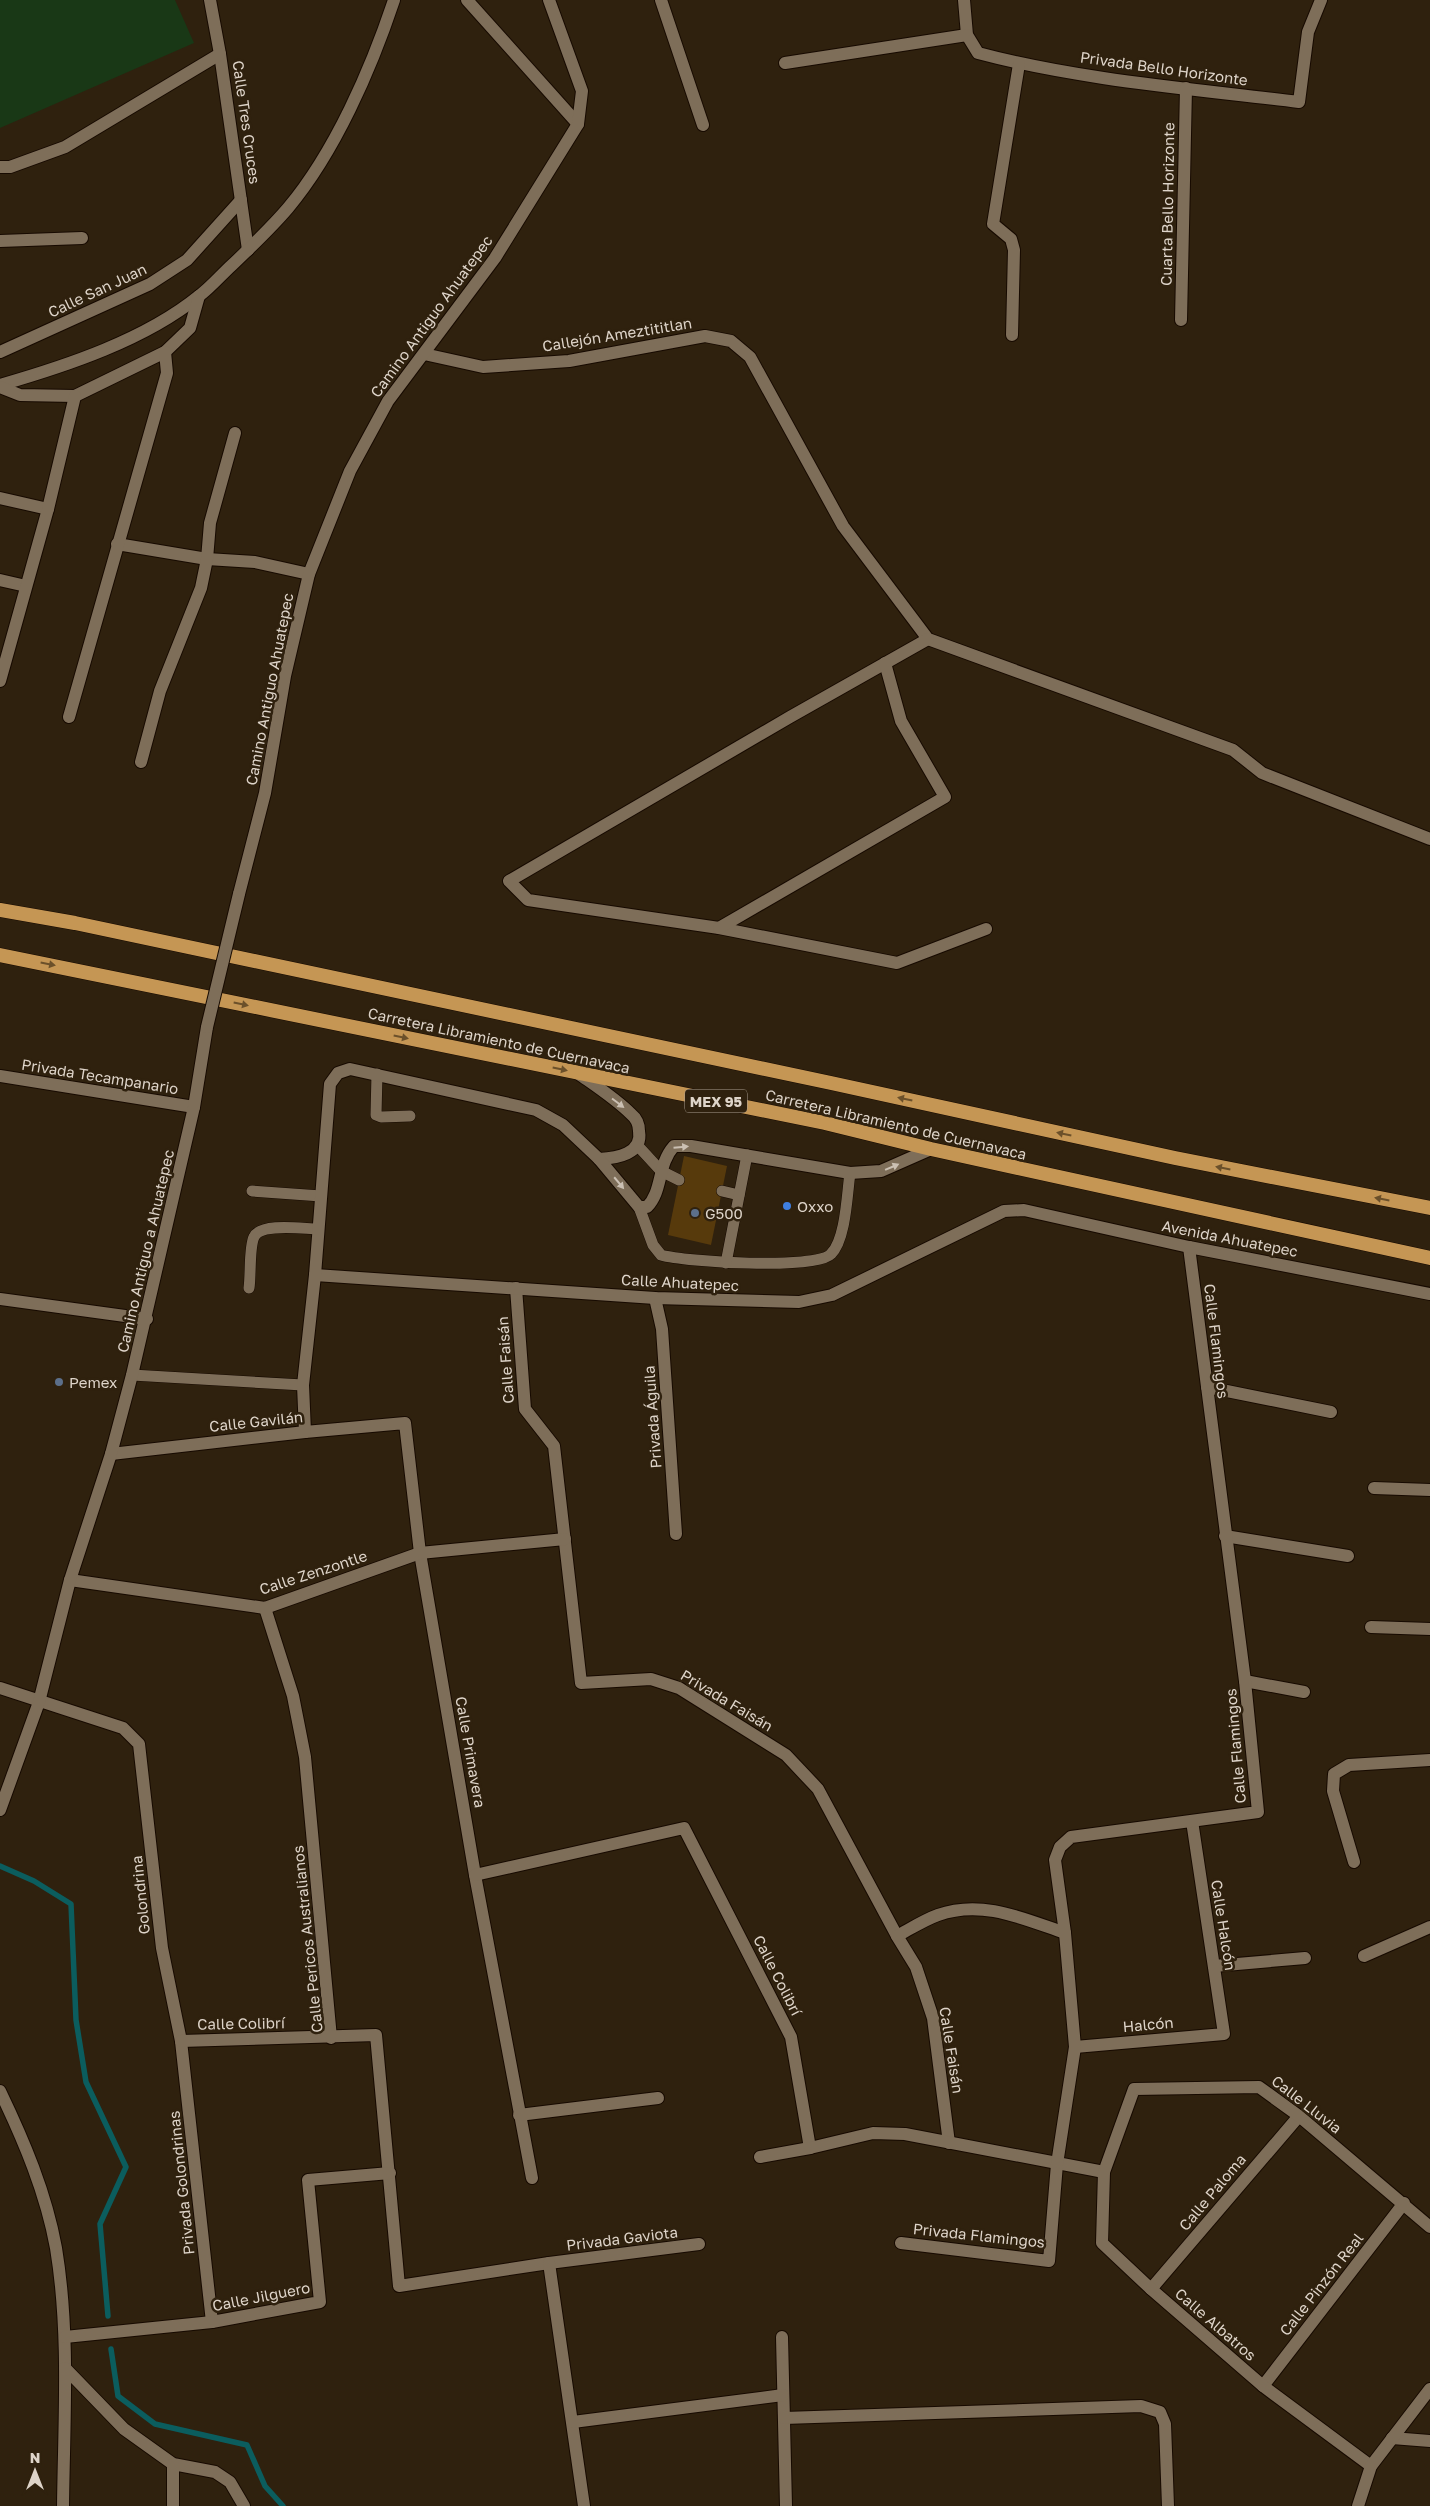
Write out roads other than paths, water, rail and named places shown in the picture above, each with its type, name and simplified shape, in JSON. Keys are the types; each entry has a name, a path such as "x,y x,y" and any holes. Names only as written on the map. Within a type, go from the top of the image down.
{"highway":[{"name":"Carretera Libramiento de Cuernavaca","path":"0,910 75,923 1166,1156 1430,1208"},
{"name":"Carretera Libramiento de Cuernavaca","path":"0,955 825,1123 931,1150 1430,1258"}],"street":[{"name":"Calle Tres Cruces","path":"210,0 220,54 248,250"},
{"path":"0,386 76,362 144,331 199,296 248,250 288,207 317,167 346,116 373,58 394,0"},
{"path":"467,0 578,124"},
{"name":"Camino Antiguo Ahuatepec","path":"239,894 264,793 285,676 309,574 350,471 388,401 495,258 578,124 582,91 549,0"},
{"path":"661,0 703,125"},
{"path":"785,63 967,35 964,0"},
{"name":"Privada Bello Horizonte","path":"967,35 978,53 1019,64 1298,102 1308,32 1320,0"},
{"path":"0,167 10,167 65,148 220,54"},
{"path":"1012,335 1014,250 1011,239 993,224 1019,64"},
{"name":"Cuarta Bello Horizonte","path":"1181,320 1186,88"},
{"name":"Calle San Juan","path":"0,352 150,284 187,260 241,200"},
{"path":"0,240 82,238"},
{"path":"0,386 20,395 75,396 165,352 190,328 199,296"},
{"name":"Callejón Ameztititlan","path":"424,354 482,367 569,361 705,336 731,341 750,357 843,526 928,639"},
{"path":"70,717 166,373 165,352"},
{"path":"1,673 48,509 75,396"},
{"path":"141,762 160,691 201,588 207,559 210,523 235,433"},
{"path":"0,498 48,509"},
{"path":"117,544 207,559 255,562 309,574"},
{"path":"0,580 26,586"},
{"path":"986,930 897,963 719,928 528,900 509,881 885,662 928,639 1233,750 1262,773 1430,840"},
{"path":"719,928 945,798 901,721 885,662"},
{"name":"Camino Antiguo a Ahuatepec","path":"0,1810 39,1702 70,1580 111,1454 147,1319 194,1107 207,1027 239,894"},
{"path":"306,1432 303,1384 315,1275 330,1084 338,1072 350,1069 377,1074 536,1110 564,1125 599,1159 638,1206 647,1206 654,1199 665,1155 674,1146 691,1146 850,1173 881,1171 931,1150"},
{"path":"579,1074 632,1115 638,1124 640,1137 638,1146 629,1153 615,1158 599,1159"},
{"name":"Privada Tecampanario","path":"0,1076 194,1107"},
{"name":"Avenida Ahuatepec","path":"1024,1210 1189,1247 1430,1294"},
{"name":"Calle Ahuatepec","path":"315,1275 655,1298 799,1302 832,1295 1004,1211 1024,1210"},
{"name":"Calle Flamingos","path":"1057,2164 1075,2047 1065,1933 1055,1860 1060,1847 1072,1837 1258,1812 1245,1682 1189,1247"},
{"name":"Calle Faisán","path":"516,1288 525,1409 554,1446 565,1539"},
{"name":"Privada Águila","path":"655,1298 662,1329 676,1534"},
{"path":"0,1299 147,1319"},
{"path":"1207,1387 1331,1412"},
{"name":"Calle Gavilán","path":"111,1454 405,1423"},
{"name":"Calle Primavera","path":"405,1423 420,1553 475,1875 532,2178"},
{"path":"1374,1488 1430,1490"},
{"path":"1225,1536 1348,1556"},
{"name":"Calle Zenzontle","path":"70,1580 264,1608 420,1553 565,1539"},
{"name":"Privada Faisán","path":"565,1539 581,1683 651,1678 680,1688 786,1755 818,1789 897,1936"},
{"name":"Calle Pericos Australianos","path":"264,1608 293,1696 305,1757 331,2038 376,2036 399,2286 549,2263"},
{"path":"1371,1627 1430,1630"},
{"path":"1245,1682 1304,1692"},
{"path":"0,1688 39,1702"},
{"name":"Golondrina","path":"39,1702 123,1728 139,1744 162,1948 181,2041"},
{"path":"1354,1862 1333,1791 1334,1774 1349,1765 1430,1760"},
{"name":"Calle Halcón","path":"1192,1821 1224,2034"},
{"name":"Calle Colibrí","path":"475,1875 684,1828 791,2037 810,2148"},
{"path":"897,1936 938,1914 974,1908 1006,1912 1065,1933"},
{"path":"1364,1956 1430,1927"},
{"name":"Calle Faisán","path":"897,1936 916,1967 933,2018 949,2143"},
{"path":"1214,1966 1305,1958"},
{"name":"Halcón","path":"1075,2047 1224,2034"},
{"name":"Calle Colibrí","path":"181,2041 331,2038"},
{"name":"Privada Golondrinas","path":"181,2041 212,2322"},
{"name":"Calle Lluvia","path":"1104,2172 1134,2089 1259,2087 1298,2116 1404,2203 1430,2227"},
{"path":"0,2090 26,2145 56,2247 65,2337 63,2506"},
{"path":"520,2115 658,2098"},
{"name":"Calle Paloma","path":"1151,2289 1298,2116"},
{"path":"760,2157 810,2148 873,2133 905,2134 1104,2172"},
{"name":"Privada Flamingos","path":"901,2243 1049,2261 1057,2164"},
{"name":"Calle Albatros","path":"1104,2172 1102,2243 1151,2289 1263,2386 1371,2466"},
{"name":"Calle Jilguero","path":"65,2337 212,2322 320,2302 308,2180 390,2173"},
{"name":"Calle Pinzón Real","path":"1263,2386 1404,2203"},
{"name":"Privada Gaviota","path":"549,2263 699,2244"},
{"path":"549,2263 584,2506"},
{"path":"782,2337 786,2506"},
{"path":"65,2368 124,2429 173,2464 215,2472 230,2482 244,2506"},
{"path":"1358,2506 1371,2466 1430,2390"},
{"path":"573,2422 783,2395"},
{"path":"784,2418 1141,2406 1160,2412 1165,2424 1168,2506"},
{"path":"1392,2438 1430,2441"},
{"path":"173,2464 173,2506"}],"lane":[{"path":"377,1074 376,1115 380,1117 410,1116"},
{"path":"638,1146 661,1171 679,1180"},
{"path":"726,1263 747,1155"},
{"path":"638,1206 653,1245 661,1255 671,1258 726,1263 812,1262 830,1255 840,1240 850,1173"},
{"path":"722,1190 739,1195"},
{"path":"252,1191 321,1196"},
{"path":"249,1288 254,1237 260,1229 270,1227 318,1229"},
{"path":"132,1375 303,1384"}],"waterway":[{"path":"0,1866 34,1881 71,1904 76,2020 86,2082 126,2167 100,2224 108,2316"},
{"path":"111,2349 118,2396 155,2424 247,2445 265,2486 283,2506"}],"place":[{"name":"Oxxo","path":"787,1206"},
{"name":"G500","path":"695,1213"},
{"name":"Pemex","path":"59,1382"}]}
